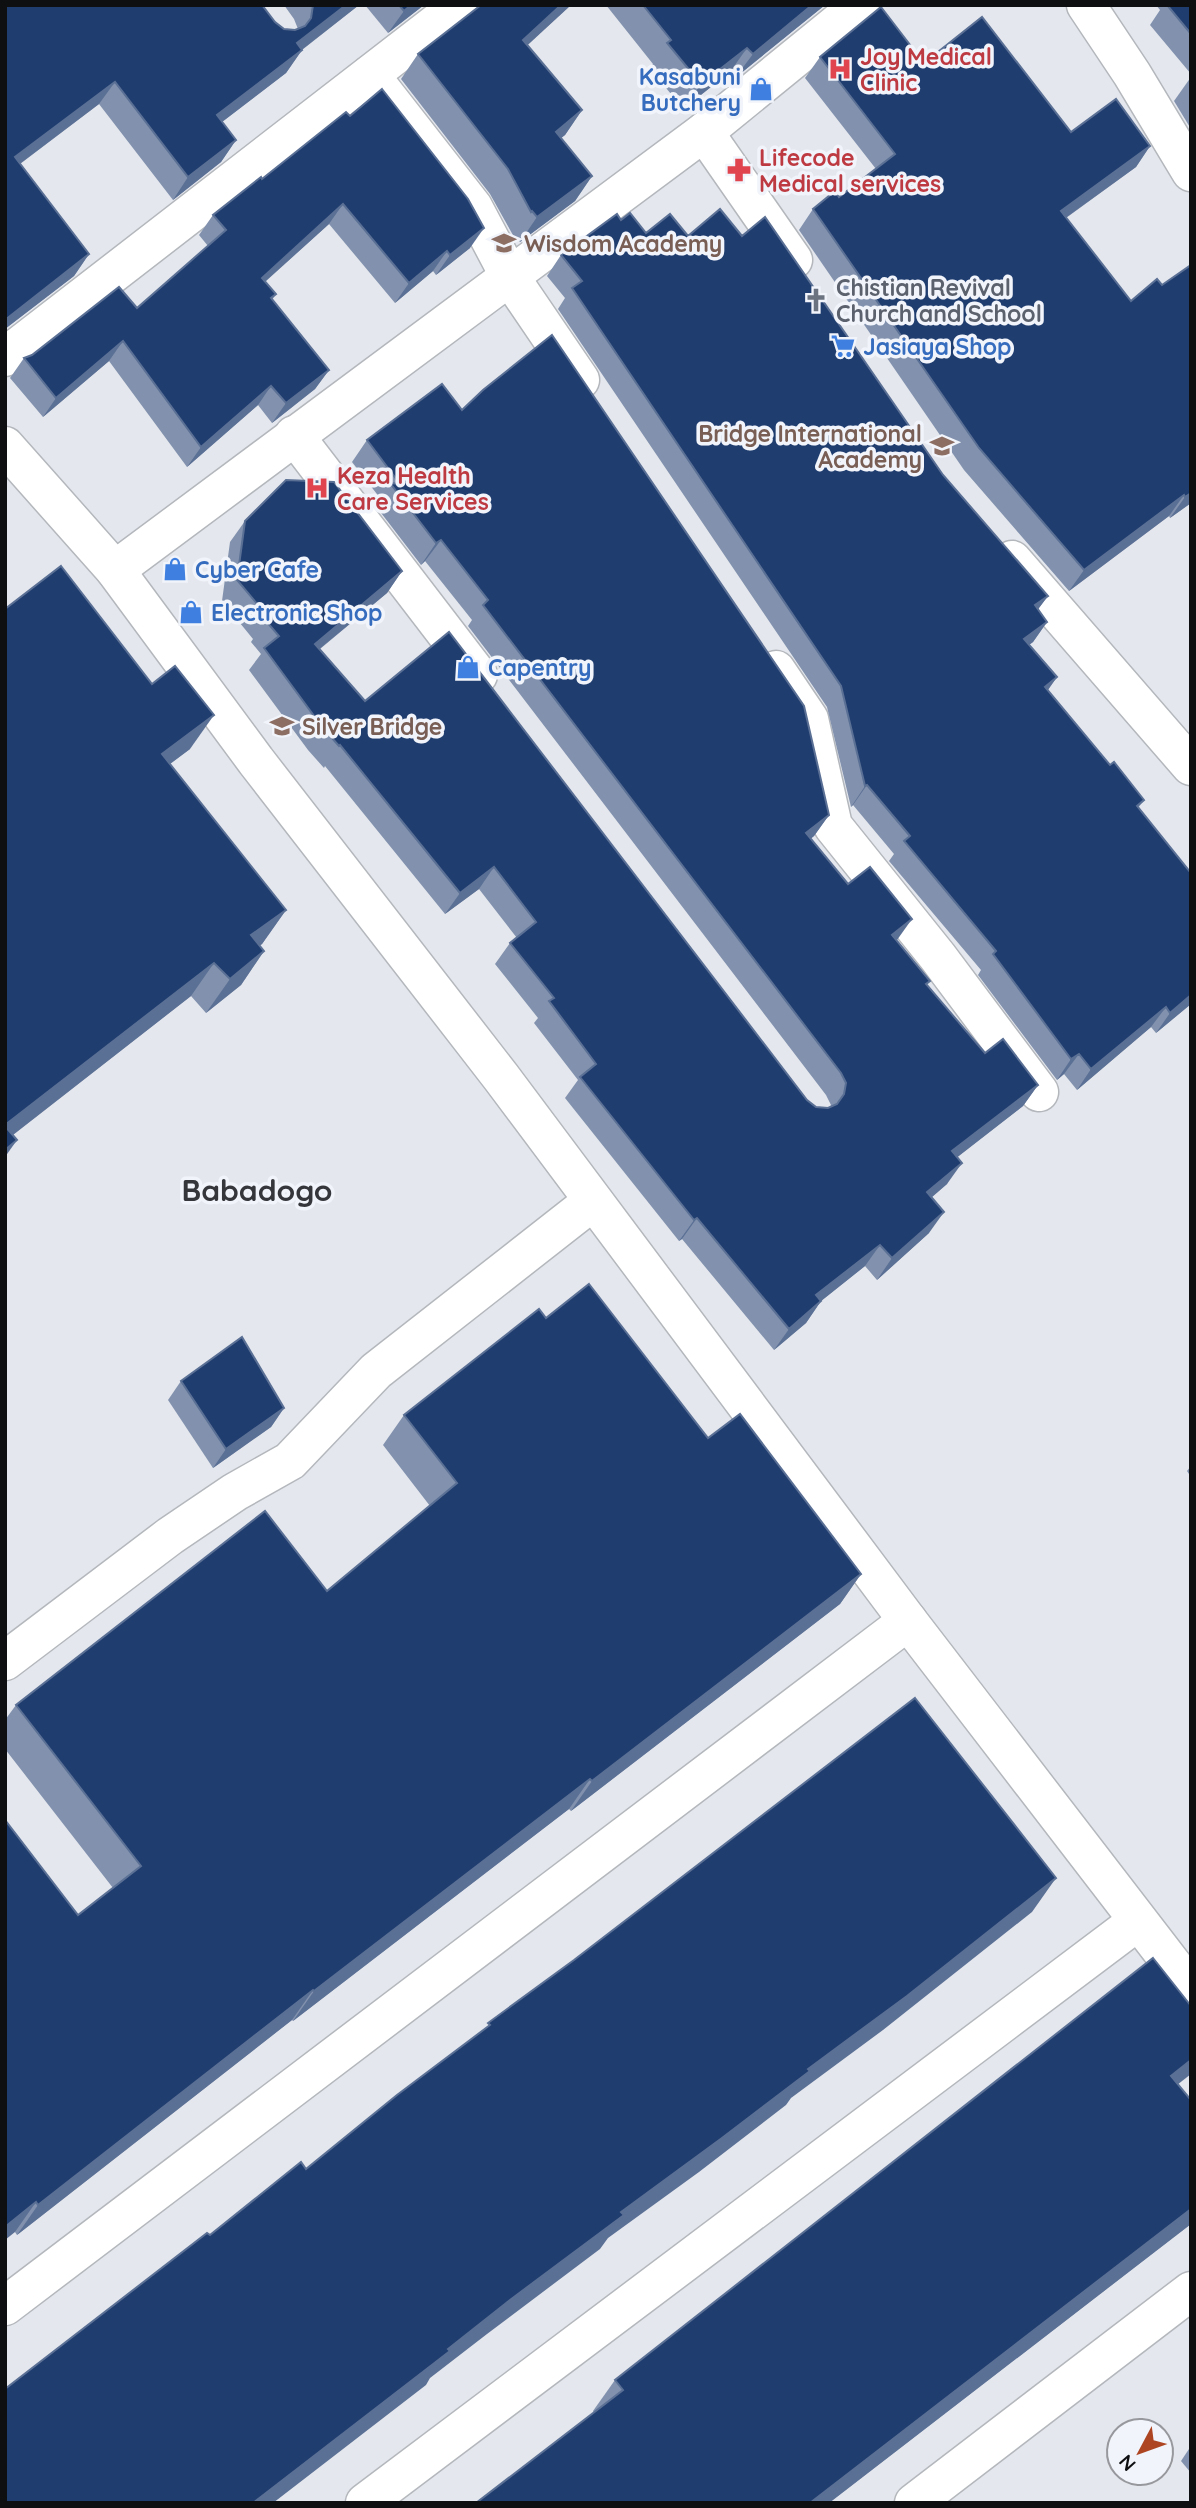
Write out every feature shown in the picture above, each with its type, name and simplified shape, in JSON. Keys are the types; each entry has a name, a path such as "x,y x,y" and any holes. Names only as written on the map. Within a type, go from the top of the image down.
{"street":[{"path":"5,357 460,5"},
{"path":"115,570 704,132 860,5"},
{"path":"1086,5 1132,74 1191,172"},
{"path":"370,75 473,207 510,277 602,413"},
{"path":"704,132 813,288"},
{"path":"294,435 497,700"},
{"path":"5,446 115,570 256,761 501,1077 908,1621 1191,1989"},
{"path":"992,536 1191,766"},
{"path":"755,640 809,719 833,826 938,957 1039,1092"},
{"path":"5,1661 170,1536 235,1492 290,1461 376,1371 593,1201"},
{"path":"5,2306 908,1621"},
{"path":"365,2503 1138,1921"},
{"path":"914,2503 1191,2291"}],"building":[{"path":"5,5 262,5 284,29 295,30 305,26 311,18 313,5 346,5 297,43 302,50 217,115 236,140 188,177 115,82 15,157 89,254 5,320"},
{"path":"399,5 411,5 404,11"},
{"path":"481,5 561,5 523,40 582,110 556,132 592,176 537,217 531,212 508,169 418,54"},
{"path":"643,5 812,5 753,54 747,48 701,84 667,43 671,40"},
{"path":"1167,5 1191,5 1191,34"},
{"path":"881,7 924,63 982,17 1071,132 1116,99 1150,146 1061,211 1131,301 1157,279 1162,285 1191,265 1191,493 1185,497 1184,495 1084,570 979,448 813,209 835,191 839,197 895,154 820,57"},
{"path":"382,89 468,199 484,228 450,255 447,251 409,283 343,204 262,278 276,294 271,298 329,370 286,403 271,386 201,447 123,341 56,398 24,358 32,355 119,287 137,308 226,230 213,215 346,112 350,116"},
{"path":"720,209 742,236 765,217 943,475 1048,596 1035,605 1047,622 1024,639 1057,677 1045,687 1110,765 1114,762 1144,800 1137,806 1191,873 1191,995 1170,1013 1166,1007 1091,1069 1079,1054 1071,1059 993,954 996,951 904,841 910,836 867,785 865,786 841,686 572,288 582,281 561,255 617,214 621,220 630,213 646,233 670,214 688,236"},
{"path":"552,335 804,706 829,815 806,833 848,884 870,867 912,919 892,935 930,981 926,984 985,1053 1003,1039 1038,1085 952,1151 962,1163 927,1192 944,1212 892,1258 880,1245 816,1295 821,1301 789,1329 697,1218 694,1220 580,1077 596,1064 549,1001 554,998 510,943 536,922 494,867 460,893 340,745 323,728 264,648 279,636 266,621 269,618 237,580 245,521 286,480 334,482 402,571 315,644 365,701 449,632 807,1100 816,1107 828,1108 837,1104 844,1094 846,1083 841,1073 483,605 488,600 441,540 436,543 390,483 400,484 367,440 442,384 462,410"},
{"path":"61,566 152,684 175,666 214,715 162,754 286,910 251,935 264,951 230,979 214,963 5,1125 5,609"},
{"path":"5,1126 17,1140 5,1150"},
{"path":"589,1284 708,1438 740,1414 861,1574 592,1781 590,1779 313,1990 38,2205 36,2202 5,2227 5,1820 78,1915 141,1866 16,1705 265,1511 327,1591 457,1483 404,1415 539,1309 546,1318"},
{"path":"242,1337 284,1408 226,1449 181,1381"},
{"path":"915,1698 1056,1878 907,1996 808,2069 810,2071 621,2212 624,2215 510,2300 448,2349 450,2351 253,2503 5,2503 5,2389 207,2233 210,2235 301,2162 306,2169 397,2095 490,2025 488,2023"},
{"path":"1153,1958 1191,2006 1191,2060 1171,2076 1191,2100 1191,2209 810,2503 476,2503 623,2390 615,2380"}],"place":[{"name":"Joy Medical Clinic","path":"840,69"},
{"name":"Kasabuni Butchery","path":"761,89"},
{"name":"Lifecode Medical services","path":"739,170"},
{"name":"Wisdom Academy","path":"504,243"},
{"name":"Chistian Revival Church and School","path":"816,300"},
{"name":"Jasiaya Shop","path":"843,346"},
{"name":"Bridge International Academy","path":"942,446"},
{"name":"Keza Health Care Services","path":"317,488"},
{"name":"Cyber Cafe","path":"175,569"},
{"name":"Electronic Shop","path":"191,612"},
{"name":"Capentry","path":"468,667"},
{"name":"Silver Bridge","path":"282,726"}],"district":[{"name":"Babadogo","path":"257,1190"}]}
